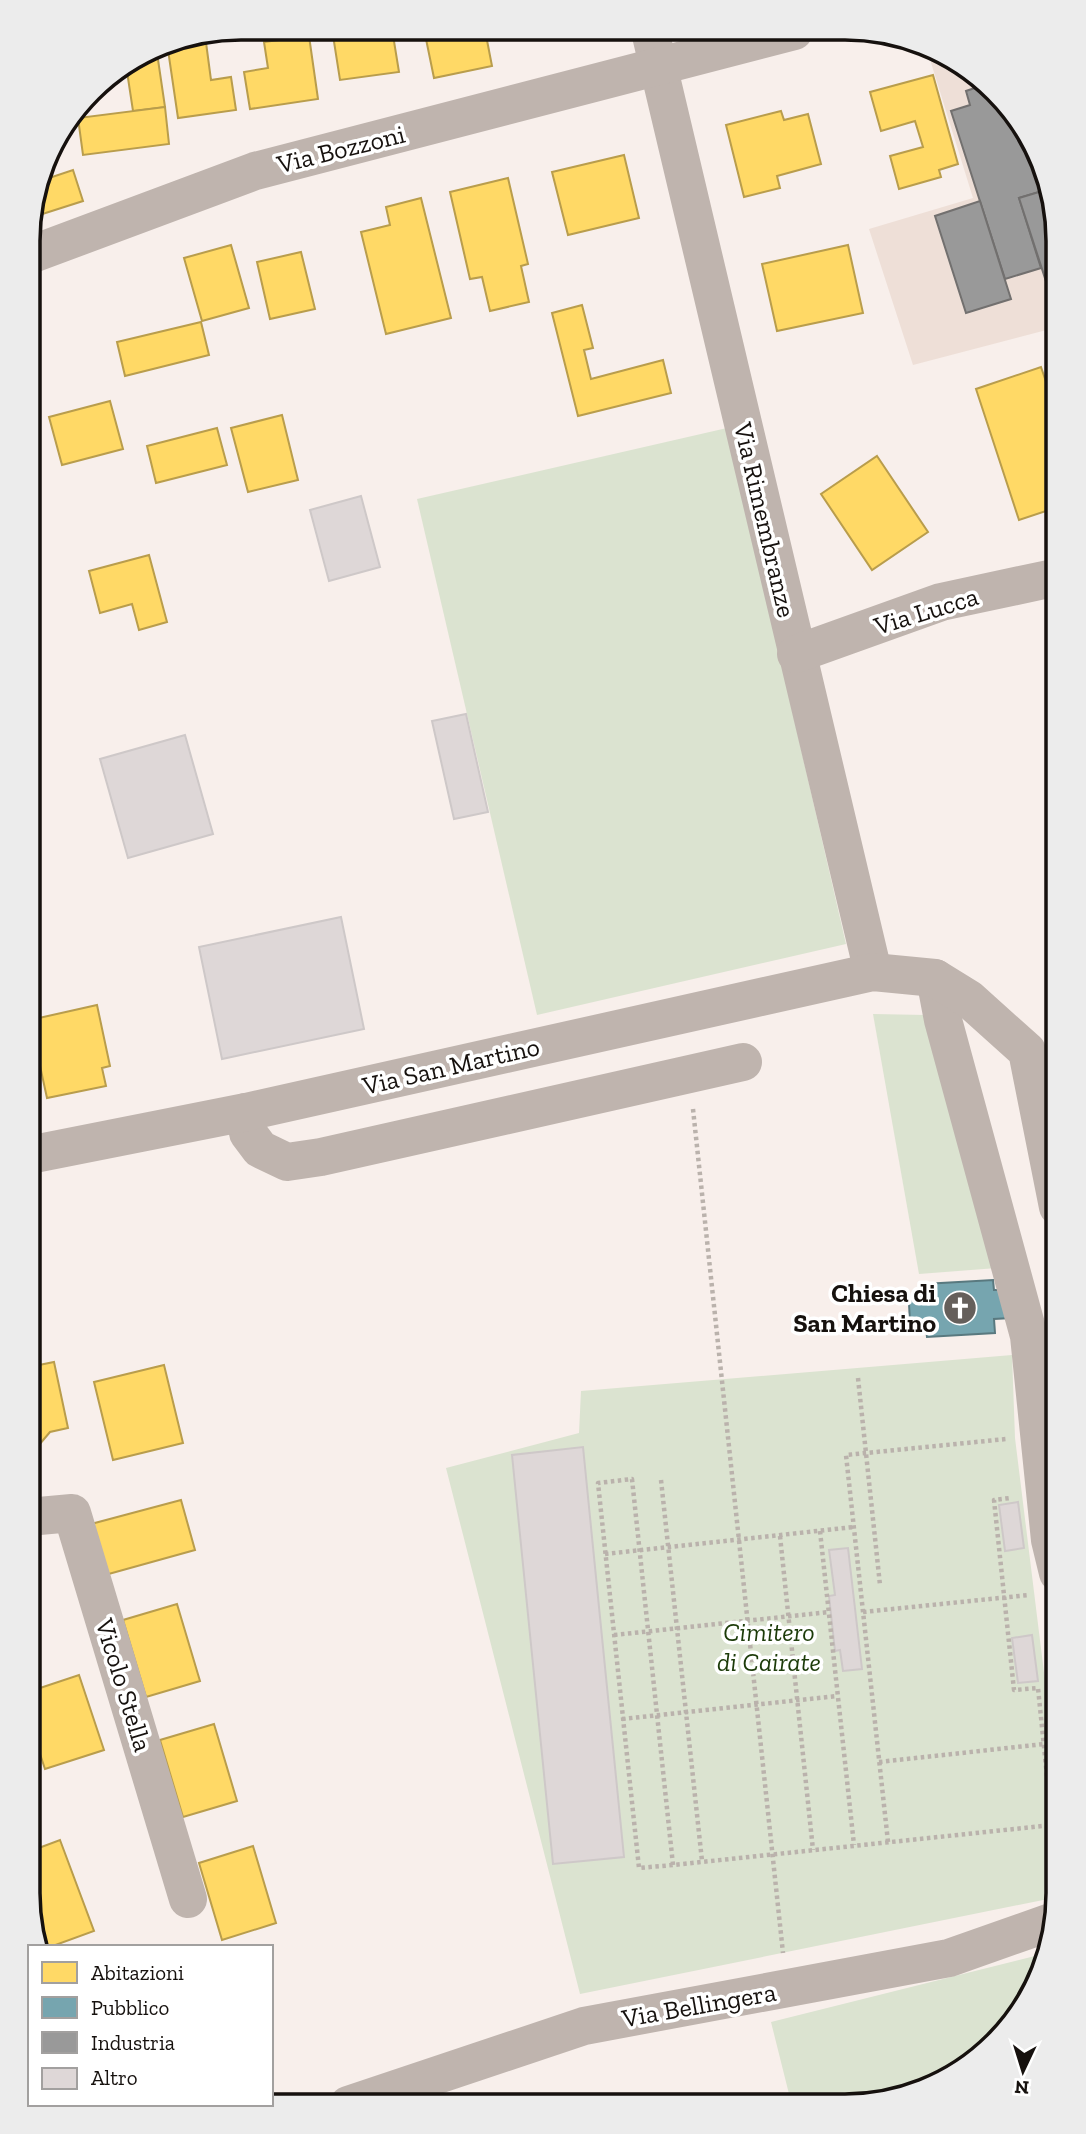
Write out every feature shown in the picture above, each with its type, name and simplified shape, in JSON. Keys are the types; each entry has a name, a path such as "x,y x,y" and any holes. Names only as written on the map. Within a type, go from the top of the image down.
{"street":[{"name":"Via Rimembranze","path":"652,40 873,972"},
{"name":"Via Bozzoni","path":"40,251 255,171 764,40"},
{"name":"Via Lucca","path":"796,654 941,602 1046,580"},
{"name":"Via San Martino","path":"40,1153 246,1112 873,972 935,978"},
{"path":"935,978 969,999 1027,1051 1045,1144"},
{"path":"935,978 943,1020 1029,1336 1045,1494"},
{"path":"246,1112 248,1133 260,1149 287,1162 321,1157 743,1062"},
{"name":"Vicolo Stella","path":"40,1516 72,1513 188,1899"},
{"name":"Via Bellingera","path":"381,2094 584,2026 949,1958 1043,1926"}],"path":[{"path":"690,1074 787,1989"},
{"path":"858,1378 880,1585"},
{"path":"888,1842 846,1455 1015,1438"},
{"path":"673,1864 632,1479 598,1483 639,1868 1045,1826"},
{"path":"662,1480 702,1861"},
{"path":"1021,1497 994,1500 1014,1690 1038,1688 1045,1755"},
{"path":"605,1553 854,1527"},
{"path":"820,1531 854,1845"},
{"path":"780,1536 813,1850"},
{"path":"863,1612 1004,1598 1045,1584"},
{"path":"614,1635 829,1612"},
{"path":"622,1719 838,1696"},
{"path":"879,1762 1044,1744"}],"shaded area":[{"path":"930,59 977,90 996,109 1025,152 1042,202 1046,241 1046,330 913,365 869,229 973,198"}],"green space":[{"path":"727,428 846,944 537,1015 417,499"},
{"path":"873,1014 926,1015 997,1268 919,1274"},
{"name":"Cimitero di Cairate","path":"1012,1355 1015,1438 1045,1682 1045,1900 580,1994 446,1468 579,1433 581,1391"},
{"path":"1035,1956 1019,1993 1004,2015 987,2035 945,2067 909,2083 884,2090 845,2094 789,2094 771,2022"}],"building: Abitazioni":[{"path":"310,40 318,99 250,109 244,72 268,68 264,42"},
{"path":"334,40 394,40 399,72 340,80"},
{"path":"426,40 487,40 492,66 434,78"},
{"path":"206,44 211,80 231,77 236,110 178,118 169,54"},
{"path":"158,59 165,107 133,111 128,76"},
{"path":"933,75 958,164 939,170 941,177 899,189 890,156 923,147 915,121 881,131 870,92"},
{"path":"165,107 169,144 83,155 79,124 83,117"},
{"path":"781,111 784,120 808,114 821,164 777,176 780,188 744,197 726,125"},
{"path":"624,155 639,218 568,235 552,172"},
{"path":"73,170 83,201 42,214 51,177"},
{"path":"508,178 528,264 521,266 529,302 490,311 482,277 470,279 450,192"},
{"path":"421,198 451,318 386,334 361,232 390,225 386,207"},
{"path":"231,245 249,308 202,321 184,258"},
{"path":"848,245 863,313 777,331 762,264"},
{"path":"301,252 315,309 270,319 257,262"},
{"path":"582,305 593,348 584,350 591,379 663,360 671,393 578,416 552,313"},
{"path":"201,322 209,355 125,376 117,342"},
{"path":"1041,367 1046,381 1046,511 1019,520 976,389"},
{"path":"110,401 123,449 62,465 49,417"},
{"path":"282,415 298,480 248,492 231,428"},
{"path":"217,428 227,465 156,483 147,446"},
{"path":"877,456 928,532 872,570 821,494"},
{"path":"149,555 167,622 139,630 132,604 100,613 89,571"},
{"path":"97,1005 110,1066 102,1068 106,1086 47,1098 40,1066 40,1018"},
{"path":"54,1362 68,1428 50,1432 40,1444 40,1365"},
{"path":"164,1365 183,1443 113,1460 94,1382"},
{"path":"181,1500 195,1550 105,1575 91,1524"},
{"path":"177,1604 200,1681 146,1697 123,1620"},
{"path":"79,1675 104,1750 45,1769 40,1754 40,1688"},
{"path":"214,1724 237,1801 183,1817 160,1740"},
{"path":"60,1840 94,1931 56,1945 48,1945 42,1919 40,1848"},
{"path":"253,1846 276,1923 222,1940 199,1863"}],"building: Pubblico":[{"name":"Chiesa di San Martino","path":"993,1280 994,1290 1009,1290 1011,1318 994,1319 995,1333 927,1337 926,1329 916,1330 910,1322 909,1304 914,1295 925,1294 924,1284"}],"building: Industria":[{"path":"975,88 996,109 1025,152 1039,192 1019,198 1041,268 1005,279 951,111 970,105 966,91"},
{"path":"1039,192 1046,241 1046,281 1019,198"},
{"path":"980,201 1011,299 966,313 935,216"}],"building: Altro":[{"path":"361,496 380,567 329,581 310,510"},
{"path":"466,714 488,812 454,819 432,721"},
{"path":"185,735 213,834 128,858 100,759"},
{"path":"341,917 364,1029 222,1059 199,947"},
{"path":"583,1447 624,1857 553,1864 512,1455"},
{"path":"1018,1502 1024,1548 1005,1551 999,1505"},
{"path":"848,1548 862,1669 843,1671 840,1650 835,1651 829,1596 835,1595 829,1550"},
{"path":"1032,1635 1038,1681 1018,1683 1012,1638"}],"place":[{"name":"Chiesa di San Martino","path":"960,1308"}]}
